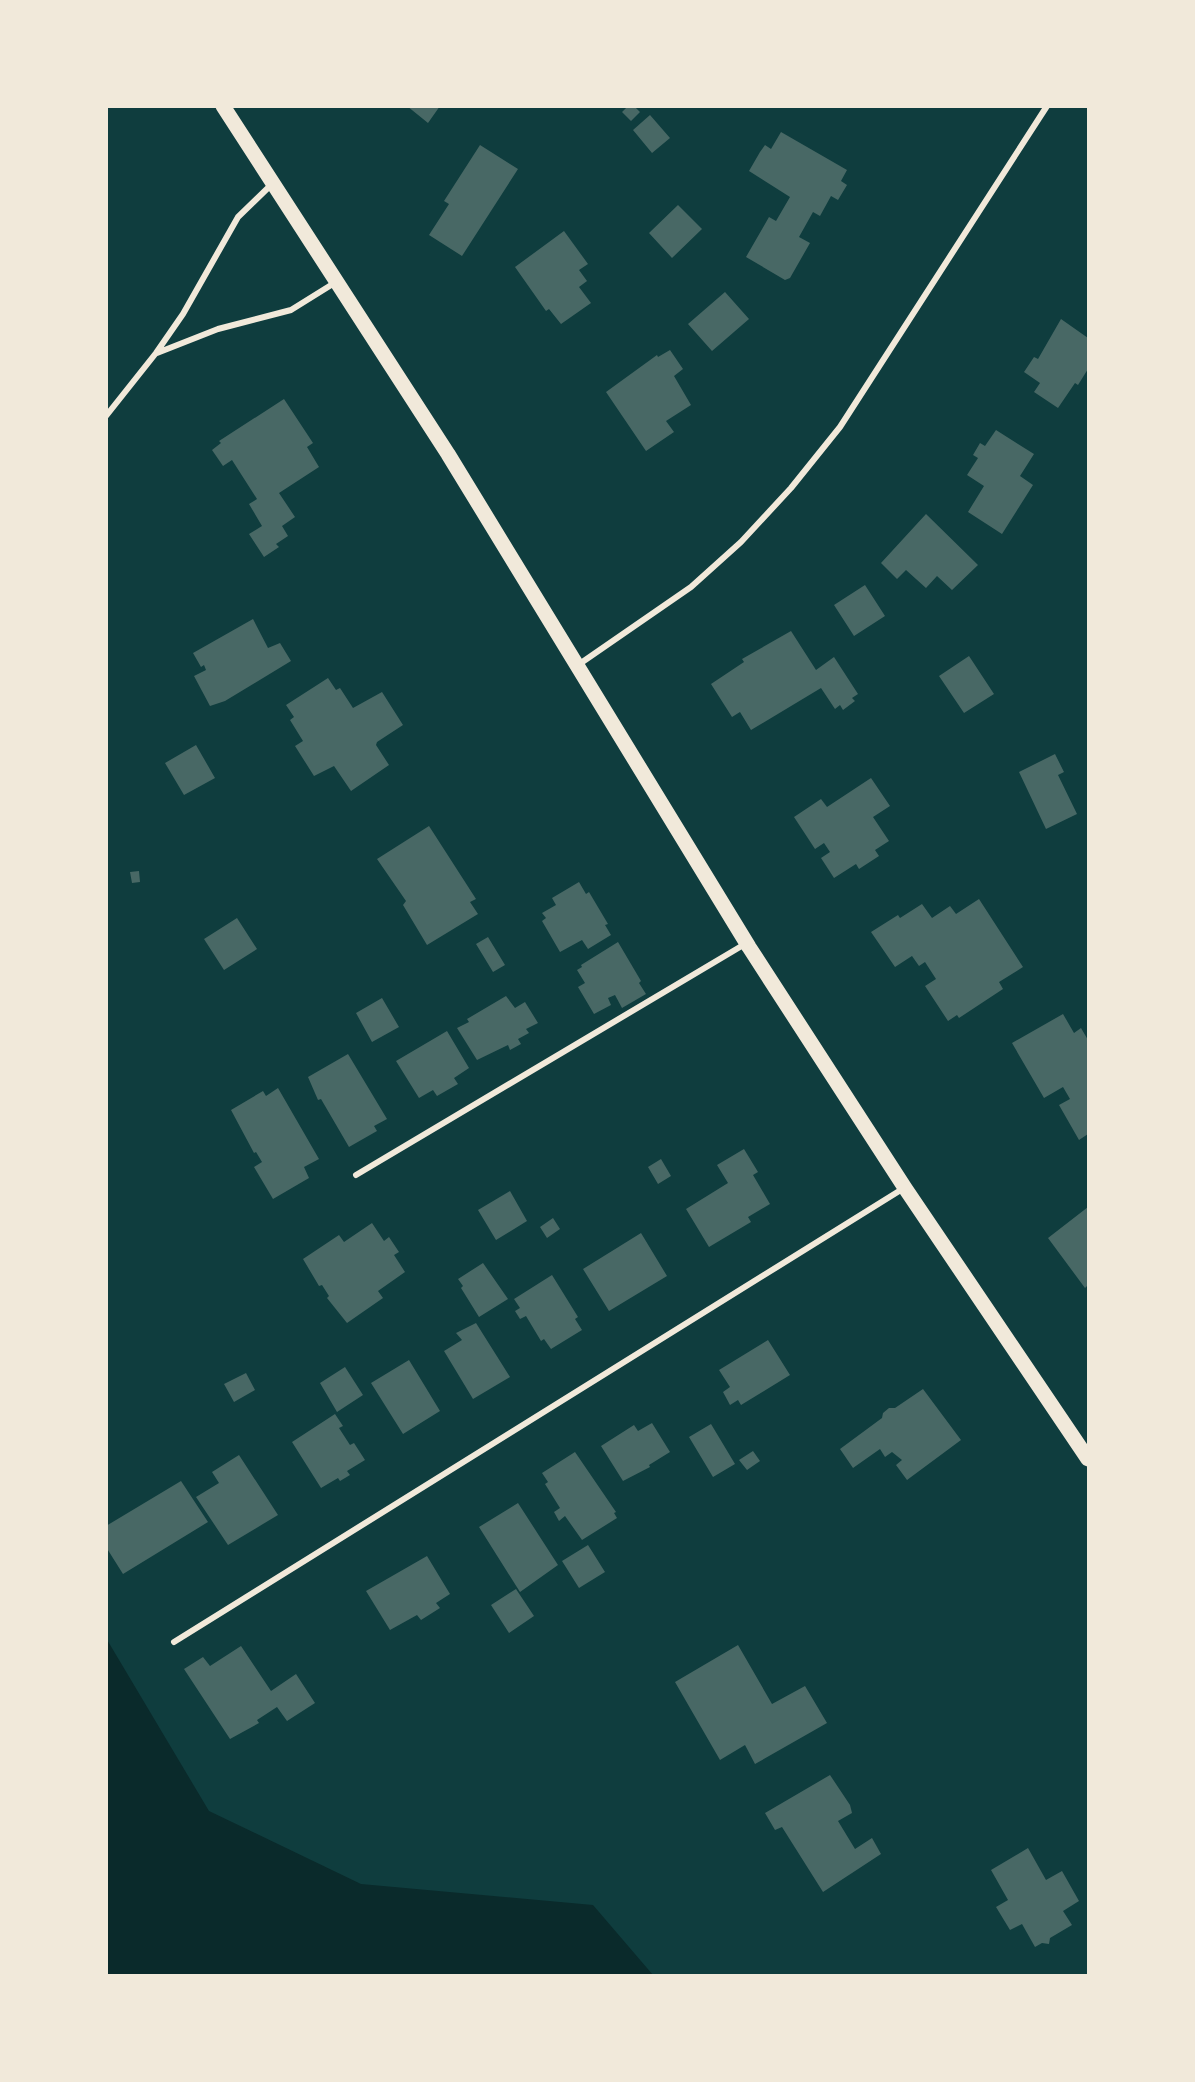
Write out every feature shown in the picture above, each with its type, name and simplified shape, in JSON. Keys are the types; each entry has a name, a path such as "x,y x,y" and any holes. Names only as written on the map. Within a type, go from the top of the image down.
{"main road":[{"path":"223,106 448,454 747,943 904,1188 1089,1459"}],"street":[{"path":"578,665 691,587 741,542 791,488 840,427 1047,106"},
{"path":"106,416 156,353 183,314 238,217 273,183"},
{"path":"156,353 218,329 291,310 338,281"},
{"path":"356,1175 747,943"},
{"path":"174,1642 904,1188"}],"water":[{"path":"106,1638 209,1811 361,1884 593,1905 653,1975 107,1975"}],"building":[{"path":"407,106 440,106 428,123"},
{"path":"628,106 634,106 640,112 631,121 622,112"},
{"path":"650,115 670,138 652,153 633,130"},
{"path":"781,132 847,170 841,181 847,185 838,200 831,196 820,216 813,212 799,237 810,243 790,278 785,280 746,257 769,217 776,221 790,197 749,171 765,145 771,149"},
{"path":"480,145 518,169 462,256 429,235 449,204 444,201"},
{"path":"678,205 702,229 672,258 649,233"},
{"path":"564,231 588,264 579,270 587,281 579,287 591,303 561,324 549,309 546,311 515,267"},
{"path":"725,292 749,319 712,351 688,324"},
{"path":"1061,319 1088,338 1088,369 1078,385 1075,383 1058,408 1034,392 1040,383 1024,372 1034,357 1038,359"},
{"path":"670,350 683,369 674,376 691,405 666,421 674,432 646,451 606,392 657,355 658,357"},
{"path":"284,399 313,443 307,447 319,467 279,493 295,517 282,526 288,536 276,544 279,547 264,557 249,534 262,526 249,504 257,499 232,460 223,466 212,450 221,443 219,441"},
{"path":"996,430 1034,454 1020,476 1033,485 1002,534 968,512 984,486 967,475 978,458 973,455 980,443 985,446"},
{"path":"926,514 978,565 952,590 937,576 926,588 906,570 897,579 881,563"},
{"path":"865,585 885,616 854,636 834,605"},
{"path":"253,619 268,648 280,643 291,661 225,701 210,706 194,676 206,670 204,665 201,667 193,653"},
{"path":"791,631 816,670 834,657 858,694 852,698 855,701 843,710 840,705 835,709 821,688 751,730 740,712 732,717 711,684 744,662 742,659"},
{"path":"969,656 994,694 964,713 939,676"},
{"path":"328,678 336,690 340,688 353,708 382,692 403,725 377,742 376,745 389,765 351,791 334,766 314,776 295,746 303,741 290,720 294,717 286,705"},
{"path":"196,745 215,778 184,795 165,763"},
{"path":"1055,754 1064,772 1058,775 1077,814 1046,829 1019,772"},
{"path":"871,778 890,806 873,817 889,841 875,850 879,856 859,869 856,864 834,878 821,858 830,852 824,843 815,849 794,817 821,799 827,807"},
{"path":"429,826 476,899 470,902 478,914 427,945 403,905 406,901 377,859"},
{"path":"139,871 140,882 132,883 130,872"},
{"path":"579,882 586,894 589,892 608,924 605,925 611,935 588,949 582,940 560,952 542,921 546,918 542,913 556,905 552,898"},
{"path":"979,899 1023,967 999,982 1003,989 959,1018 957,1015 948,1021 925,986 936,979 925,962 919,966 912,956 895,967 871,932 898,915 900,918 922,904 932,918 950,906 956,914"},
{"path":"237,918 257,949 224,970 204,939"},
{"path":"488,937 505,965 493,972 476,944"},
{"path":"618,942 646,994 622,1008 615,995 608,998 611,1005 594,1014 578,987 585,983 577,970 582,967 581,965"},
{"path":"506,996 515,1008 525,1002 538,1023 526,1029 529,1033 518,1039 521,1044 510,1050 508,1045 477,1060 457,1028 469,1022 467,1019"},
{"path":"382,998 399,1027 372,1042 356,1013"},
{"path":"1063,1014 1074,1033 1081,1028 1088,1040 1088,1134 1079,1140 1059,1105 1070,1099 1063,1087 1044,1098 1012,1043"},
{"path":"447,1031 469,1068 454,1078 458,1084 437,1096 433,1090 419,1098 396,1061"},
{"path":"348,1054 387,1119 374,1126 377,1131 349,1147 321,1099 318,1100 308,1077"},
{"path":"278,1088 319,1159 304,1167 309,1178 273,1199 254,1167 262,1162 256,1152 254,1153 231,1110 263,1091 266,1096"},
{"path":"744,1149 758,1172 753,1175 770,1204 748,1217 751,1222 709,1247 686,1209 728,1183 717,1165"},
{"path":"661,1159 671,1176 658,1184 648,1167"},
{"path":"510,1191 527,1221 496,1240 478,1210"},
{"path":"1088,1207 1088,1285 1085,1288 1048,1238"},
{"path":"553,1218 560,1229 547,1238 540,1227"},
{"path":"372,1223 384,1241 389,1237 399,1252 394,1255 405,1272 378,1291 383,1298 347,1323 327,1298 329,1296 322,1285 319,1286 303,1259 339,1235 344,1242"},
{"path":"641,1233 667,1276 609,1311 583,1269"},
{"path":"483,1263 508,1299 479,1317 458,1279"},
{"path":"552,1275 578,1317 575,1319 582,1330 551,1349 544,1339 541,1341 526,1316 520,1319 515,1311 520,1308 514,1299"},
{"path":"476,1323 510,1377 473,1399 444,1351 462,1340 456,1333"},
{"path":"768,1340 790,1375 741,1405 738,1400 730,1405 723,1392 730,1387 719,1370"},
{"path":"409,1360 440,1411 403,1434 371,1383"},
{"path":"345,1367 363,1395 337,1412 320,1383"},
{"path":"246,1373 255,1390 234,1402 224,1384"},
{"path":"923,1389 961,1440 907,1480 896,1465 902,1460 892,1452 885,1457 880,1449 853,1468 840,1449 882,1418 883,1413 889,1408 895,1408"},
{"path":"335,1414 343,1426 339,1428 350,1445 354,1443 365,1460 347,1471 350,1475 340,1481 338,1478 321,1488 292,1442"},
{"path":"652,1423 670,1452 649,1465 650,1467 623,1481 601,1446 634,1425 638,1431"},
{"path":"711,1424 735,1464 713,1477 689,1437"},
{"path":"753,1451 760,1461 747,1470 739,1460"},
{"path":"575,1452 616,1512 614,1513 617,1518 582,1540 565,1516 559,1521 554,1512 560,1508 545,1484 548,1482 542,1473"},
{"path":"239,1455 278,1515 228,1545 196,1497 219,1483 212,1472"},
{"path":"181,1481 208,1522 123,1574 106,1547 106,1526"},
{"path":"518,1503 558,1565 520,1592 479,1527"},
{"path":"588,1545 605,1572 579,1588 562,1561"},
{"path":"427,1556 450,1594 436,1603 440,1608 421,1620 417,1615 390,1630 366,1591"},
{"path":"516,1589 534,1616 509,1633 491,1605"},
{"path":"738,1645 772,1704 805,1686 827,1723 755,1764 745,1745 720,1760 675,1682"},
{"path":"241,1646 271,1691 296,1674 315,1703 287,1721 277,1707 257,1720 259,1723 230,1739 184,1669 203,1657 210,1666"},
{"path":"830,1775 850,1805 852,1813 838,1821 855,1849 872,1838 881,1854 823,1892 782,1827 775,1830 765,1813"},
{"path":"1028,1848 1046,1880 1062,1871 1079,1901 1063,1911 1072,1925 1050,1938 1049,1944 1042,1943 1035,1947 1022,1924 1010,1930 996,1907 1008,1900 991,1870"}]}
